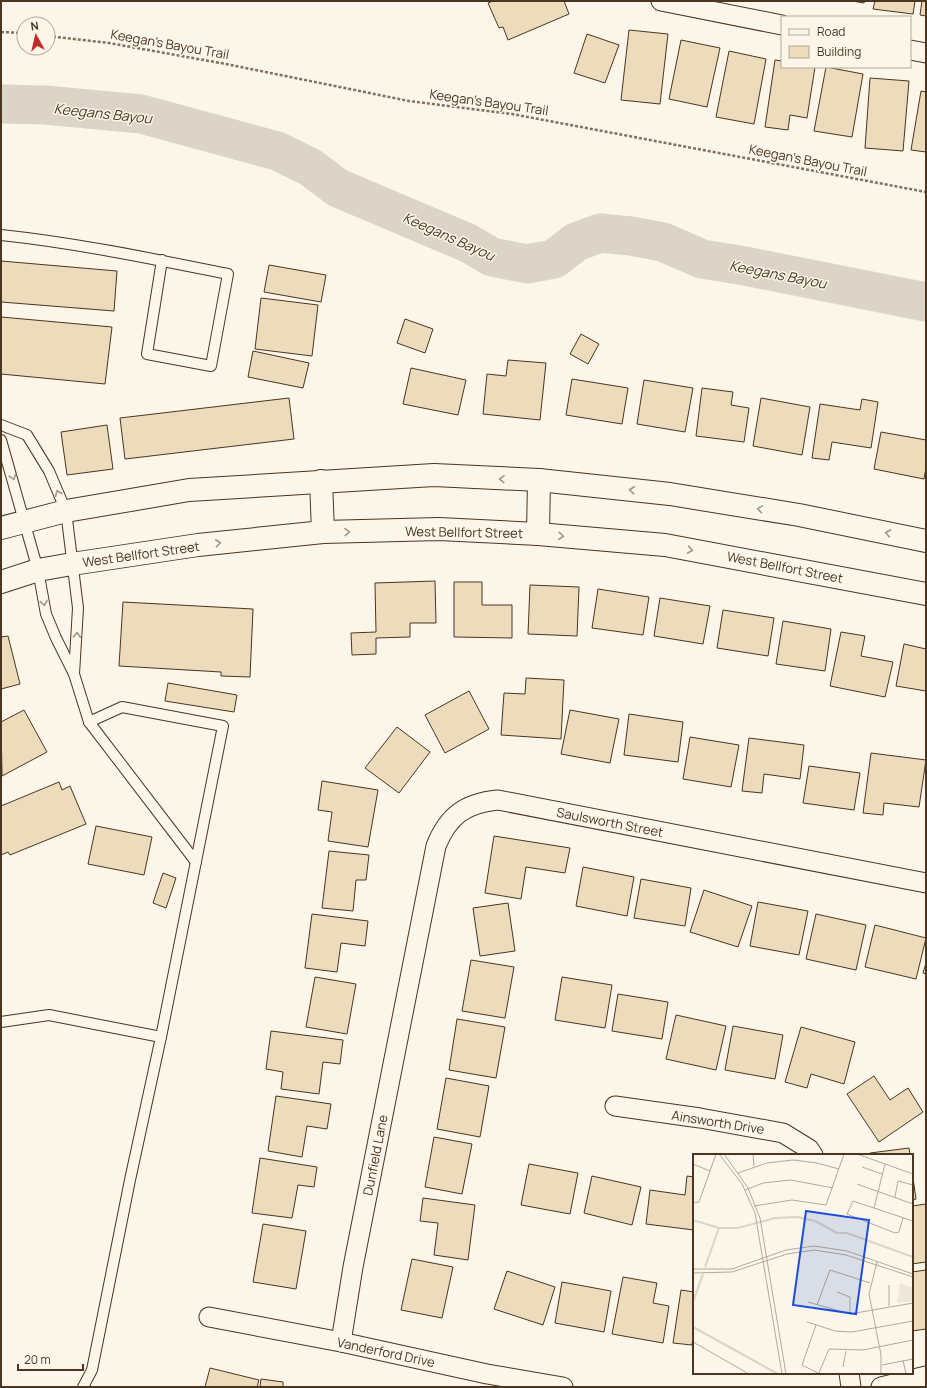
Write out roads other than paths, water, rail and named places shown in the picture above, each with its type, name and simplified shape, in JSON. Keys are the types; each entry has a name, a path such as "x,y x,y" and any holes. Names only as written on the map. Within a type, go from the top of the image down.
{"main road":[{"path":"1,528 66,511 188,490 434,475 539,480 670,494 799,516 926,541"},
{"path":"538,534 539,480"},
{"path":"321,481 323,532"},
{"name":"West Bellfort Street","path":"1,582 38,570 198,545 323,532 440,529 538,534 665,545 926,594"}],"street":[{"path":"661,1 781,25"},
{"path":"911,50 926,53"},
{"name":"Saulsworth Street","path":"413,969 436,846 441,833 459,812 470,805 484,801 498,800 926,883"},
{"name":"Dunfield Lane","path":"341,1342 353,1266 413,969"},
{"name":"Ainsworth Drive","path":"615,1106 700,1118 783,1133 809,1148 812,1154"},
{"name":"Vanderford Drive","path":"209,1318 341,1342 487,1374 563,1387"},
{"path":"849,1374 850,1387"},
{"path":"881,1387 926,1376"}],"lane":[{"path":"1,235 69,244 162,260 228,274 211,366 147,354 162,260"},
{"path":"1,425 27,435 49,472 66,511 78,608 74,674"},
{"path":"1,440 38,570 46,614 74,674 89,722 196,862"},
{"path":"83,1387 92,1370 130,1180 162,1037 223,726 122,706 89,722"},
{"path":"1,1022 49,1015 162,1037"}],"waterway":[{"name":"Keegans Bayou","path":"1,104 45,105 141,114 277,151 310,167 338,188 468,243 492,257 527,264 554,259 576,242 600,233 631,236 663,242 702,259 745,266 926,302"}]}
